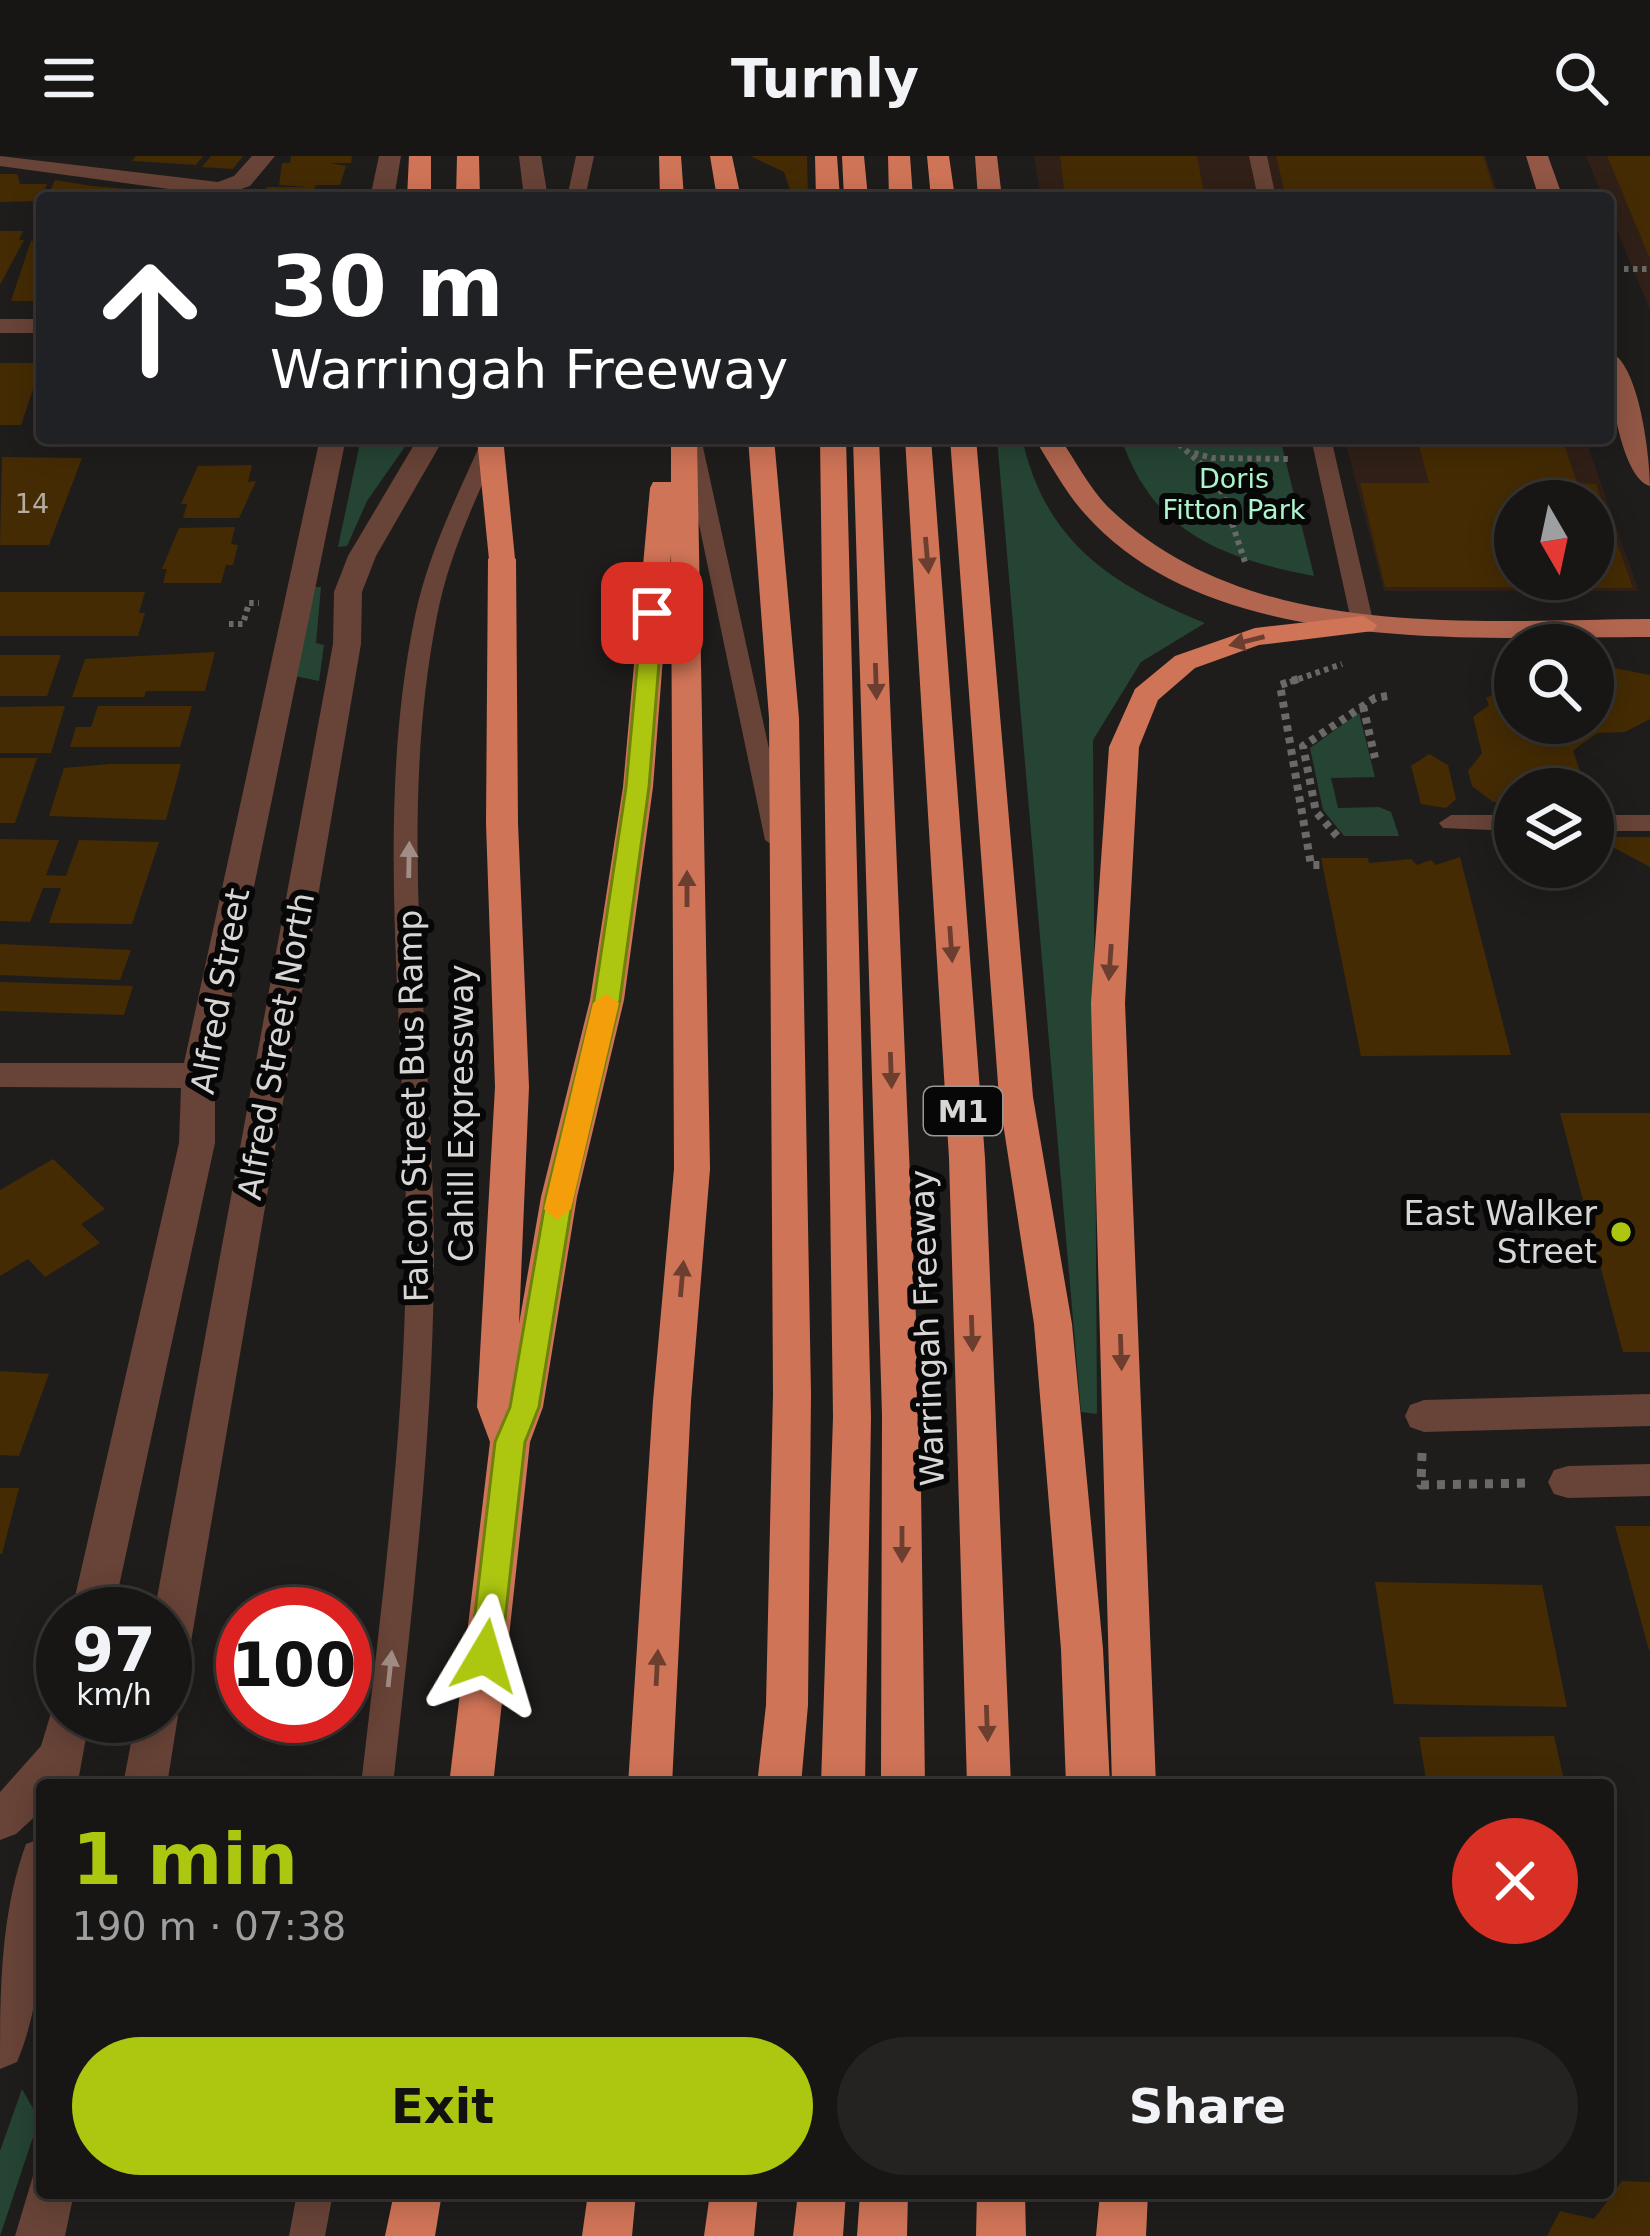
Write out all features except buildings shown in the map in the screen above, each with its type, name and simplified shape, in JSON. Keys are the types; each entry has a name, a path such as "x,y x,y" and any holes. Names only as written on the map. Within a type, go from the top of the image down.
{"highway":[{"path":"418,192 420,156"},
{"path":"468,156 468,192"},
{"path":"670,156 672,192"},
{"path":"721,156 728,192"},
{"path":"826,156 828,192"},
{"path":"853,156 856,192"},
{"path":"899,156 901,192"},
{"path":"938,156 942,192"},
{"name":"Cahill Expressway","path":"471,1779 510,1442 496,1407 512,1087 502,823 502,559 492,444"},
{"path":"510,1442 524,1407 560,1197 607,1000 638,787 667,444"},
{"path":"650,1779 672,1401 692,1169 687,444"},
{"path":"761,444 784,718 791,1526 788,1706 780,1779"},
{"path":"833,444 852,1417 843,1779"},
{"name":"Warringah Freeway","path":"866,444 899,1368 903,1779"},
{"name":"Warringah Freeway","path":"918,444 967,1158 989,1779"},
{"name":"M1","path":"963,444 1016,1097 1053,1324 1082,1648 1088,1779"},
{"path":"1134,1779 1108,1003 1124,747 1145,696 1185,662 1255,637 1363,625"},
{"path":"410,2236 417,2199"},
{"path":"607,2236 611,2199"},
{"path":"729,2236 733,2199"},
{"path":"818,2236 821,2199"},
{"path":"881,2236 884,2199"},
{"path":"1001,2199 1001,2236"},
{"path":"1098,2199 1100,2236"},
{"path":"1121,2236 1124,2199"}],"main road":[{"path":"986,156 989,192"},
{"path":"1051,444 1089,507 1130,546 1218,589 1363,625 1650,628"}],"street":[{"path":"0,159 220,189 242,181 264,156"},
{"path":"383,192 390,156"},
{"path":"530,156 535,192"},
{"path":"1537,156 1549,192"},
{"path":"0,326 36,326"},
{"path":"1614,375 1650,478"},
{"name":"Alfred Street","path":"98,1587 197,1143 200,1076 332,444"},
{"name":"Alfred Street North","path":"180,1587 343,668 348,592 368,544 426,444"},
{"path":"0,1075 200,1076"},
{"path":"1424,1416 1650,1410"},
{"path":"1568,1482 1650,1480"},
{"path":"146,1779 152,1743"},
{"path":"43,1779 62,1752"},
{"path":"0,1820 36,1788"},
{"path":"0,2046 36,1889"},
{"path":"40,2236 49,2199"}],"lane":[{"path":"577,192 585,156"},
{"path":"1258,156 1266,192"},
{"name":"Falcon Street Bus Ramp","path":"378,1779 416,1417 421,1255 408,897 414,685 436,580 490,444"},
{"path":"688,444 784,873"},
{"path":"1323,444 1363,625"},
{"path":"1451,823 1494,823"},
{"path":"1614,823 1650,823"},
{"path":"307,2236 314,2199"}],"path":[{"path":"1624,269 1650,269"},
{"path":"1180,444 1217,478 1249,575"},
{"path":"1187,450 1211,458 1272,459"},
{"path":"229,624 244,625 249,604"},
{"path":"1321,865 1311,865 1280,686 1345,664"},
{"path":"1337,836 1316,812 1303,746 1375,698 1393,695"},
{"path":"1363,706 1375,758"},
{"path":"1424,1416 1421,1485 1568,1482"}],"shaded area":[{"path":"1034,156 1485,156 1498,192 1040,192"},
{"path":"1586,156 1650,156 1650,310 1614,223 1614,192 1601,192"},
{"path":"1346,444 1587,444 1600,480 1494,480 1494,591 1384,591"},
{"path":"1614,520 1639,591 1614,591"}],"green space":[{"path":"360,444 407,444 367,501 347,546 338,547"},
{"path":"998,444 1024,444 1047,505 1087,555 1140,593 1205,623 1141,662 1093,740 1097,1414 1081,1412"},
{"name":"Doris Fitton Park","path":"1124,444 1281,444 1314,576 1250,560 1195,536 1152,497"},
{"path":"310,587 321,587 316,643 324,645 319,681 295,676"},
{"path":"1359,713 1375,777 1331,778 1338,808 1379,807 1391,812 1399,836 1344,836 1323,810 1310,748"},
{"path":"22,2089 36,2114 36,2128 0,2236 0,2151"}],"slow traffic":[{"path":"557,1209 606,1003"}],"place":[{"name":"East Walker Street","path":"1621,1232"}],"route":[{"path":"485,1656 510,1442 524,1407 560,1197 607,1000 638,787 652,613"}]}
